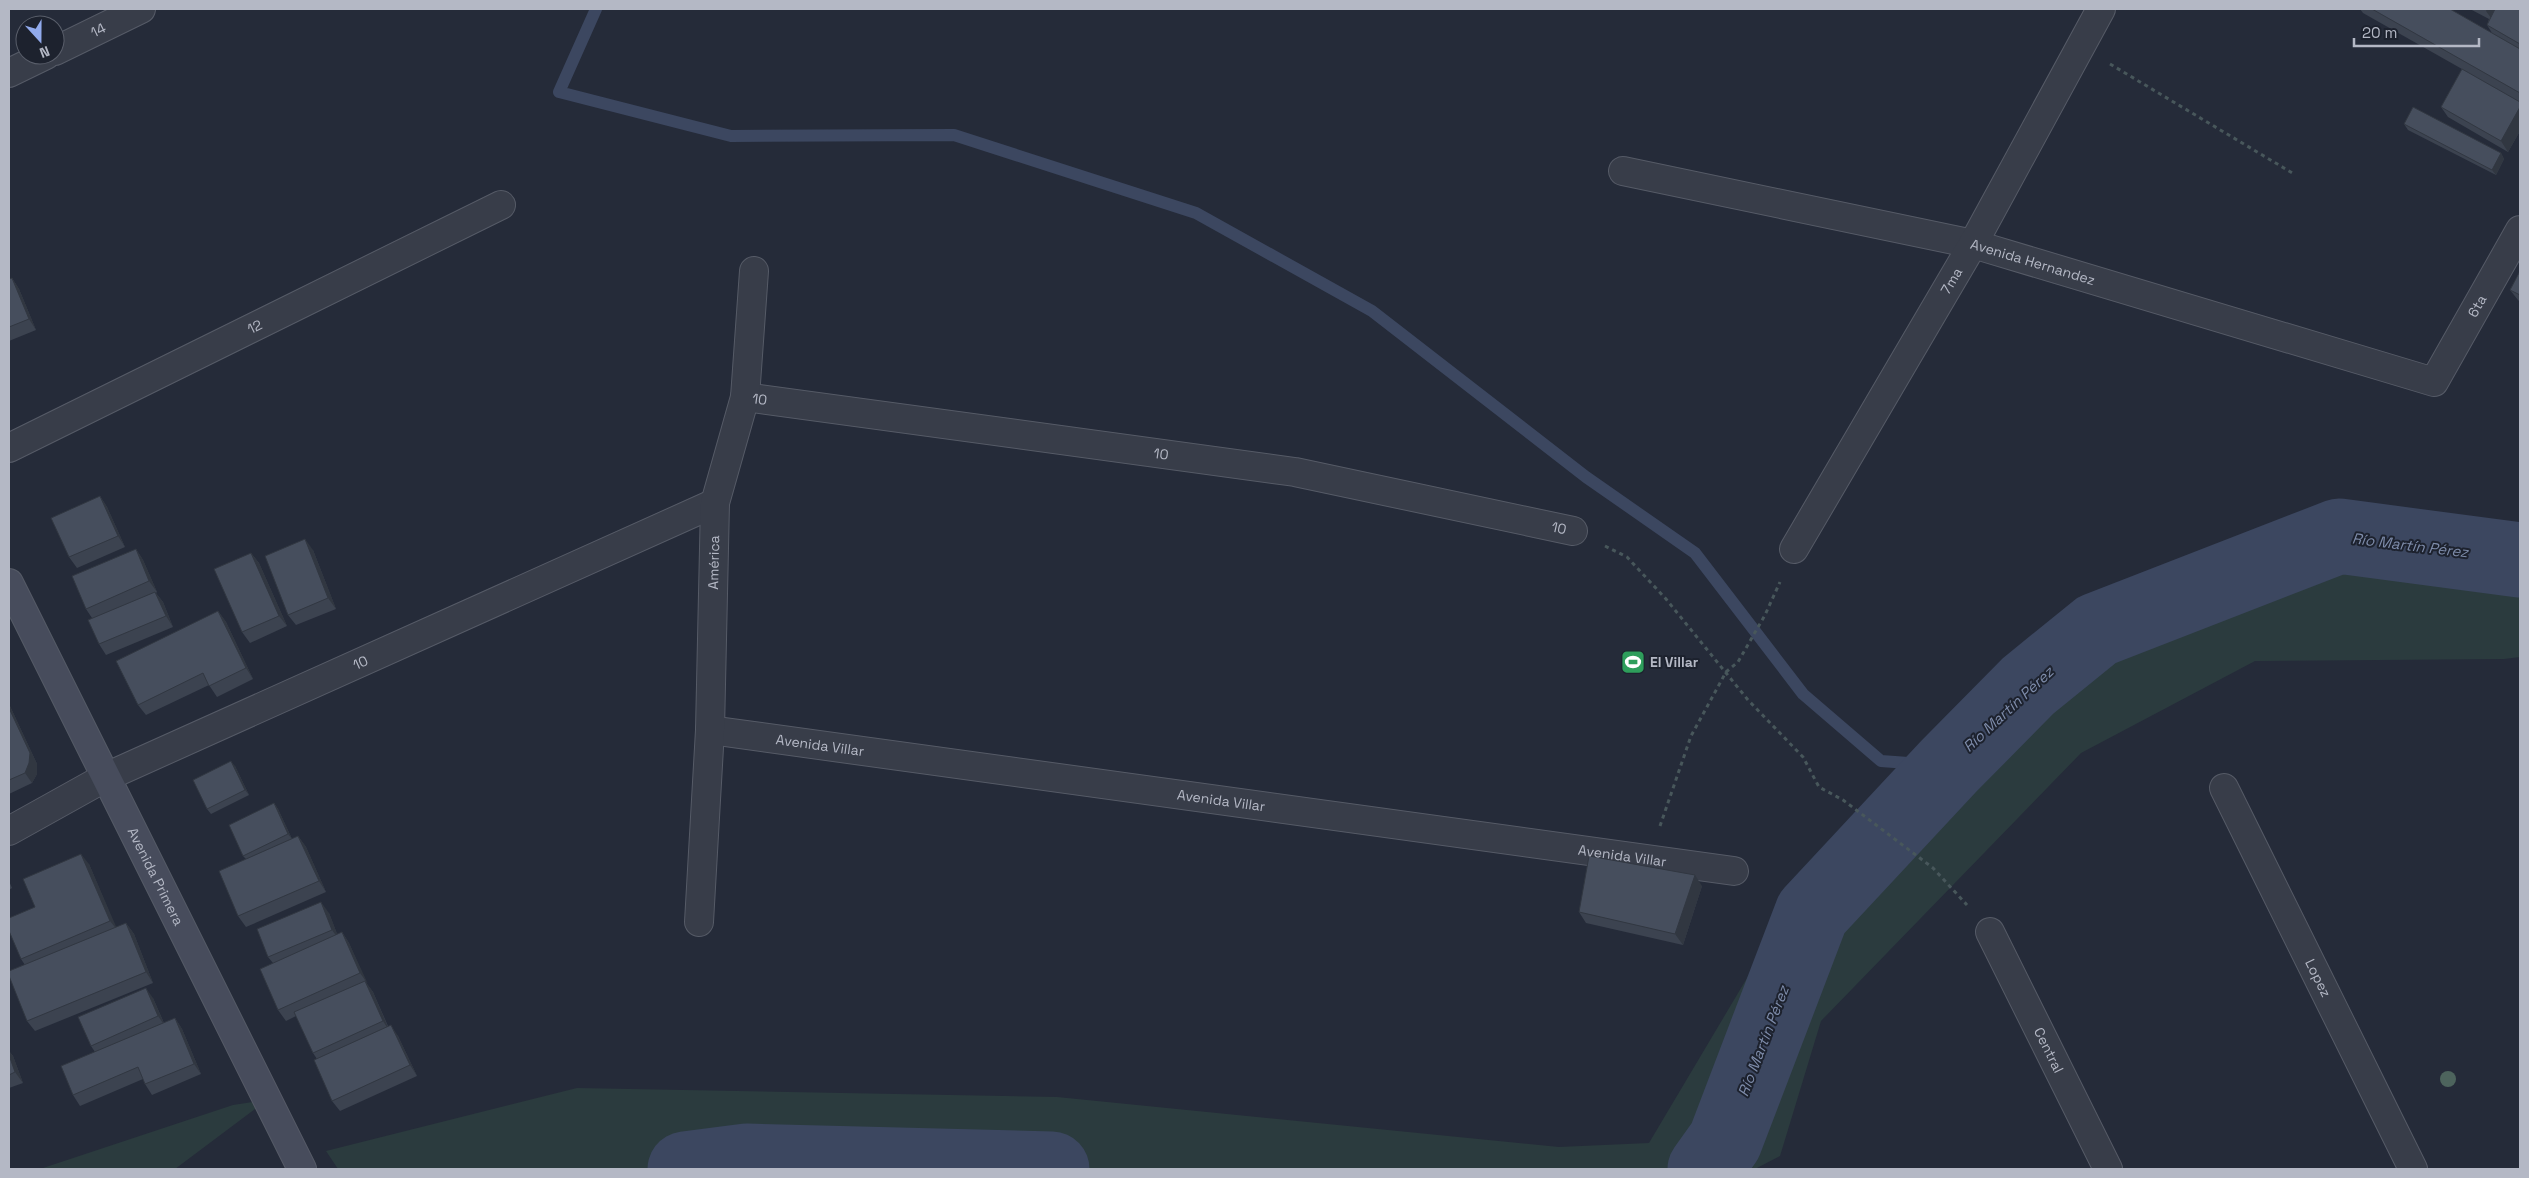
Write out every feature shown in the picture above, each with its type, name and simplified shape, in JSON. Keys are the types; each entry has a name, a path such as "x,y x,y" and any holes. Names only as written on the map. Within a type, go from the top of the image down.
{"main road":[{"name":"Avenida Primera","path":"9,584 302,1169"}],"street":[{"name":"14","path":"65,46 141,9"},
{"name":"7ma","path":"1794,550 1973,244 2102,9"},
{"path":"9,73 25,65"},
{"name":"Avenida Hernandez","path":"1623,171 1973,244 2434,382"},
{"name":"12","path":"9,448 501,205"},
{"name":"6ta","path":"2434,382 2520,230"},
{"name":"América","path":"699,922 710,730 715,503 745,398 754,271"},
{"name":"10","path":"745,398 1295,472 1573,531"},
{"name":"10","path":"9,831 106,777 715,503"},
{"name":"Avenida Villar","path":"710,730 1734,871"},
{"name":"Lopez","path":"2224,788 2413,1169"},
{"name":"Central","path":"1990,932 2108,1169"}],"path":[{"path":"2081,46 2294,174"},
{"path":"1573,531 1627,557 1666,599 1748,700 1803,757 1819,787 1843,800 1933,868 1990,932"},
{"path":"1649,859 1691,736 1726,672 1738,662 1766,615"}],"shaded area":[{"path":"2403,513 2520,526 2520,657 2504,659 2255,661 2081,753 1821,1021 1780,1156 1755,1169 338,1169 326,1151 577,1088 1057,1097 1559,1147 1649,1143 1766,946 1790,883 2005,675"},
{"path":"267,1100 175,1169 40,1169 233,1105"}],"building":[{"path":"2372,9 2450,9 2520,49 2520,93"},
{"path":"2495,9 2520,9 2520,44 2487,25"},
{"path":"2462,69 2520,102 2520,107 2501,141 2441,107"},
{"path":"2413,107 2501,153 2492,170 2404,124"},
{"path":"2520,271 2520,295 2510,290"},
{"path":"12,278 29,319 9,327 9,279"},
{"path":"100,496 118,536 69,557 51,518"},
{"path":"305,539 328,598 288,615 265,556"},
{"path":"136,549 149,581 86,609 72,576"},
{"path":"251,553 279,616 242,632 214,569"},
{"path":"155,592 166,616 99,644 88,620"},
{"path":"218,611 246,668 209,686 203,673 138,705 116,661"},
{"path":"9,708 30,753 25,773 9,780"},
{"path":"231,761 245,790 207,809 193,780"},
{"path":"274,803 288,834 243,856 229,825"},
{"path":"298,836 319,881 238,916 219,871"},
{"path":"81,854 110,921 21,959 9,931 9,918 35,907 23,879"},
{"path":"1589,856 1695,875 1675,934 1579,912"},
{"path":"321,902 332,930 268,957 257,929"},
{"path":"126,923 146,972 27,1021 9,976 9,971"},
{"path":"342,932 360,973 278,1010 260,969"},
{"path":"365,981 383,1021 313,1053 294,1012"},
{"path":"146,988 158,1016 91,1046 78,1017"},
{"path":"175,1018 194,1064 145,1084 138,1067 73,1095 61,1066"},
{"path":"391,1025 410,1065 332,1101 314,1060"},
{"path":"9,1055 15,1072 9,1075"}],"waterway":[{"path":"596,9 559,92 731,136 954,135 1196,213 1372,311 1586,477 1695,553 1803,694 1881,761 1949,766"},
{"name":"Río Martín Pérez","path":"1705,1169 1725,1141 1812,913 1949,766 2028,686 2097,630 2339,536 2520,560"},
{"name":"Río Martín Pérez","path":"685,1169 747,1161 1052,1169"}],"place":[{"name":"El Villar","path":"1633,662"}]}
